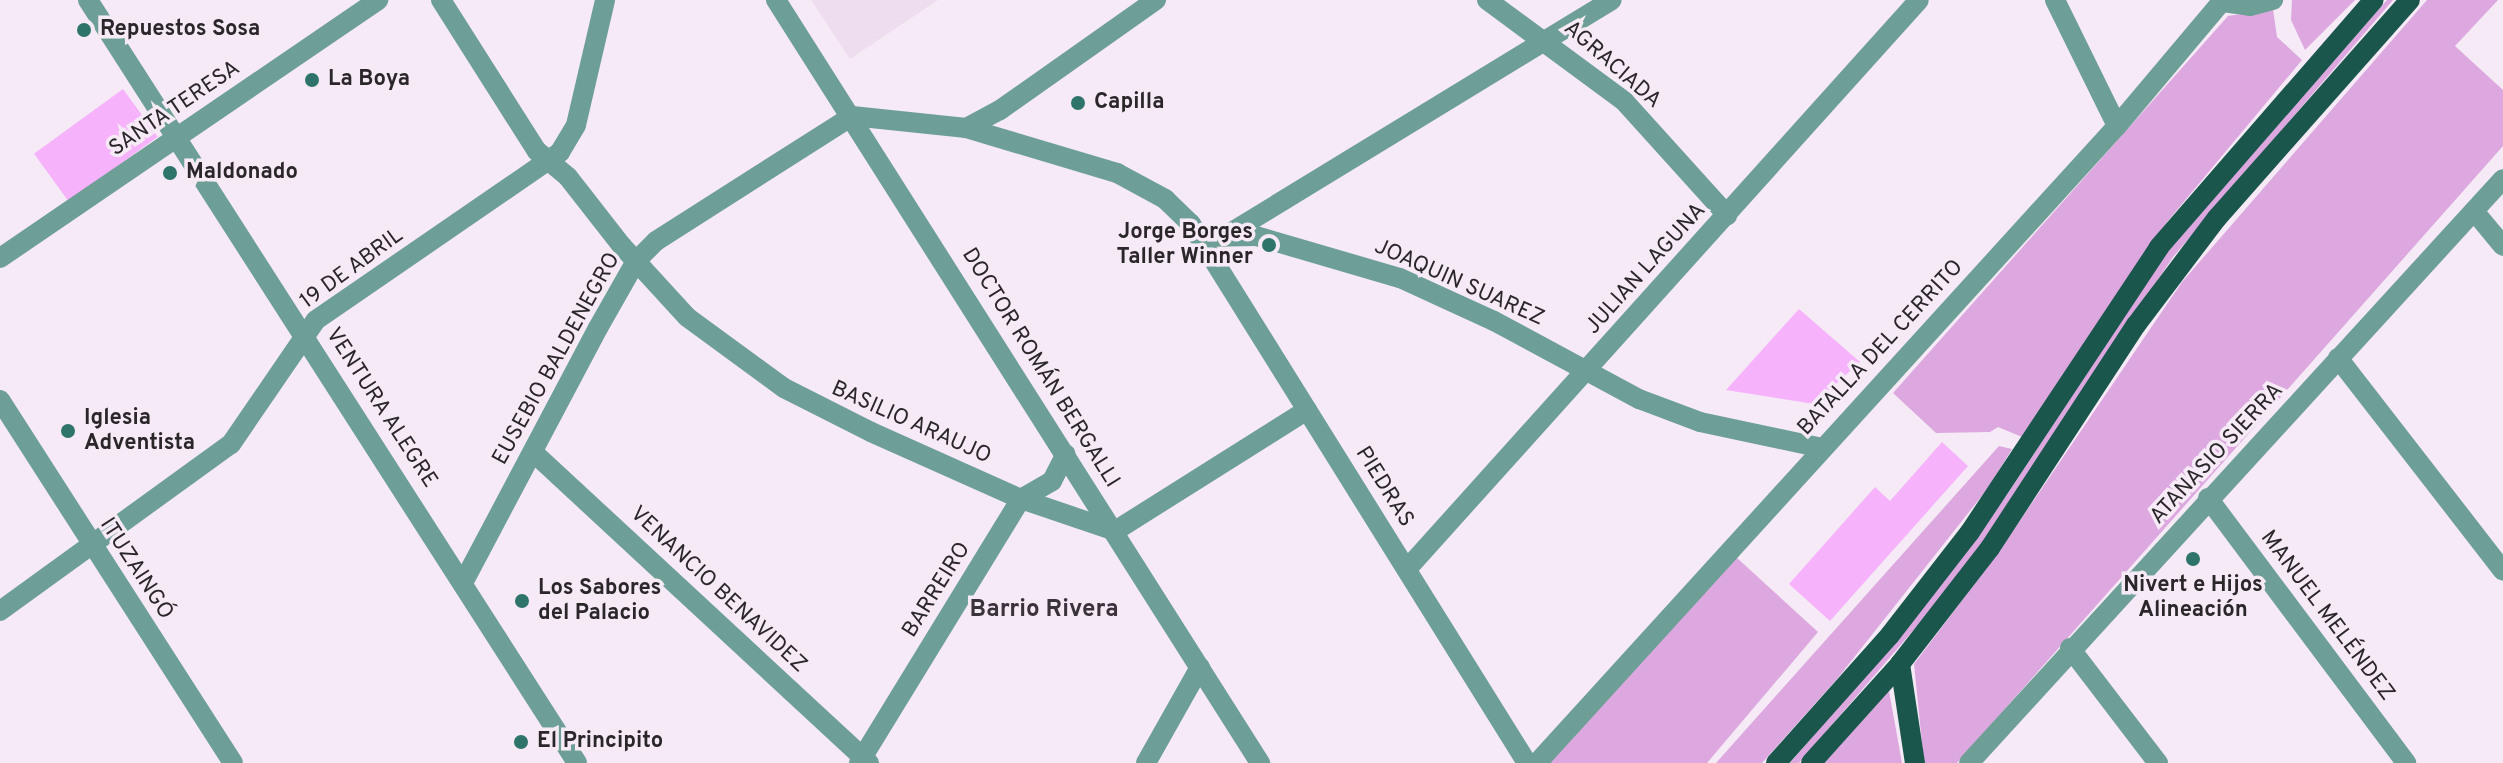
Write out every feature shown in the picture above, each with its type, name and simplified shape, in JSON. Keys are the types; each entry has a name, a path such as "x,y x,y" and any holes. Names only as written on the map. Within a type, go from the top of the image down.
{"main road":[{"path":"1776,763 1890,635 1970,532 2159,247 2374,0"},
{"path":"1811,763 1900,664 1990,548 2136,325 2217,218 2410,0"},
{"path":"1900,664 1915,763"}],"street":[{"name":"VENTURA ALEGRE","path":"88,0 464,581 567,759"},
{"name":"SANTA TERESA","path":"0,258 378,0"},
{"name":"BASILIO ARAUJO","path":"441,0 548,163 568,177 636,261 716,342 784,388 1021,499 1115,531"},
{"name":"19 DE ABRIL","path":"0,611 231,444 316,320 548,163 569,139 605,0"},
{"name":"DOCTOR ROMÁN BERGALLI","path":"776,0 1260,763"},
{"path":"966,128 1000,110 1156,0"},
{"name":"AGRACIADA","path":"1487,0 1548,41 1624,101 1727,215"},
{"path":"1230,233 1612,0"},
{"name":"JULIAN LAGUNA","path":"1407,569 1919,0"},
{"path":"2055,0 2117,126"},
{"name":"BATALLA DEL CERRITO","path":"1537,763 2117,126 2223,1 2250,6 2273,0"},
{"path":"516,114 547,138 569,139"},
{"path":"852,116 966,128 1117,173 1165,199 1199,237"},
{"name":"EUSEBIO BALDENEGRO","path":"464,581 636,261 656,241 852,116"},
{"name":"ATANASIO SIERRA","path":"1969,763 2070,648 2503,179"},
{"path":"2474,211 2503,246"},
{"name":"JOAQUIN SUAREZ","path":"1199,237 1230,233 1324,253 1400,278 1494,321 1584,373 1700,422 1822,448"},
{"name":"PIEDRAS","path":"1199,237 1527,763"},
{"path":"2338,358 2503,571"},
{"name":"ITUZAINGÓ","path":"0,400 233,763"},
{"path":"1115,531 1307,410"},
{"name":"VENANCIO BENAVIDEZ","path":"533,452 864,761"},
{"name":"BARREIRO","path":"864,761 1021,499 1052,481 1066,454"},
{"name":"MANUEL MELÉNDEZ","path":"2208,498 2406,763"},
{"path":"2070,648 2158,763"},
{"path":"1146,763 1200,667"}],"shaded area":[{"path":"811,0 938,0 850,59"},
{"path":"2292,0 2355,0 2305,50 2291,20"},
{"path":"2387,0 2393,0 2173,257 1984,540 1929,612 1799,763 1790,763 1924,606 2008,493 2168,251"},
{"path":"2427,0 2498,0 2455,46 2503,90 2503,146 1957,763 1924,763 1914,664 1998,553 2182,282"},
{"path":"2273,9 2277,37 2302,60 2167,222 2022,437 1998,427 1990,432 1936,433 1893,393 2228,16"},
{"path":"1999,446 2012,449 1988,488 1837,679 1762,763 1716,763"},
{"path":"1736,557 1818,632 1707,763 1549,763"},
{"path":"1889,691 1902,763 1824,763"}],"building":[{"path":"123,89 158,137 69,201 34,154"},
{"path":"1799,309 1860,362 1814,404 1726,390"},
{"path":"1942,442 1968,466 1830,621 1789,584 1875,487 1890,501"}],"place":[{"name":"Repuestos Sosa","path":"84,30"},
{"name":"La Boya","path":"312,80"},
{"name":"Capilla","path":"1078,103"},
{"name":"Maldonado","path":"170,173"},
{"name":"Jorge Borges Taller Winner","path":"1269,245"},
{"name":"Iglesia Adventista","path":"68,431"},
{"name":"Nivert e Hijos Alineación","path":"2193,559"},
{"name":"Los Sabores del Palacio","path":"522,601"},
{"name":"El Principito","path":"521,742"}],"district":[{"name":"Barrio Rivera","path":"1044,611"}]}
